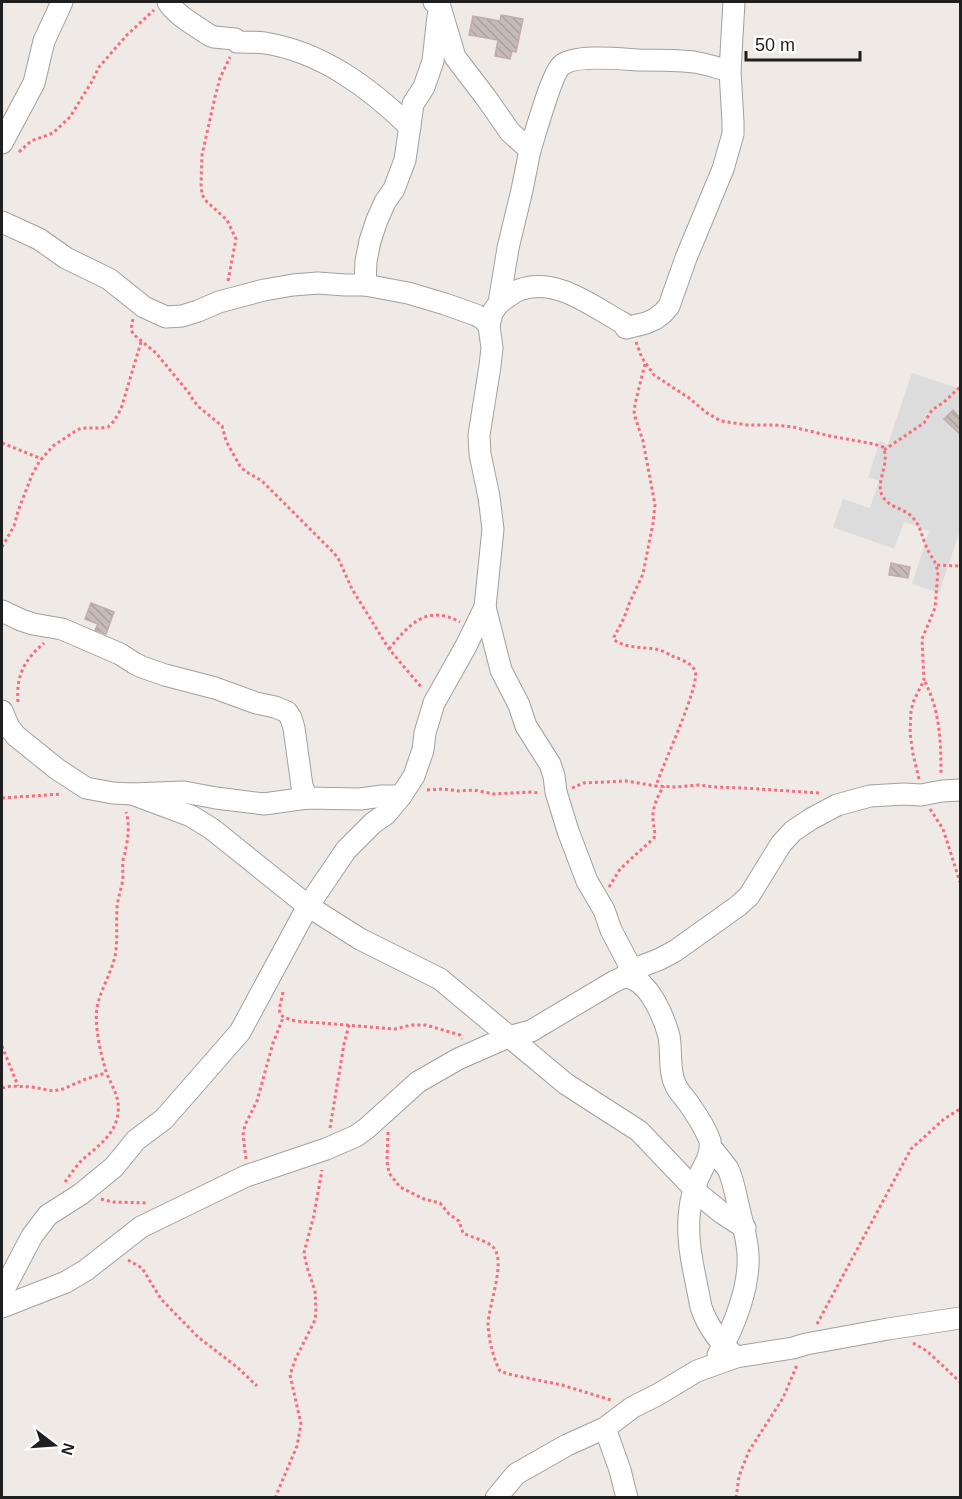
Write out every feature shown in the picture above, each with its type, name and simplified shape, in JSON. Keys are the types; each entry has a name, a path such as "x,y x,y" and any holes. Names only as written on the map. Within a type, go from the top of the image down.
{"street":[{"path":"9,148 34,83 44,41 62,2"},
{"path":"2,1293 32,1236 48,1215 73,1188 114,1167 135,1140 164,1119 240,1032 308,906 346,850 373,823 386,814 414,776 423,750 425,733 434,703 475,630 484,607 493,529 480,454 479,435 492,348 489,326 492,313 499,303 518,291 540,286 559,290 592,305 623,323 626,328 655,319 669,306 723,169 733,134 730,71 734,2"},
{"path":"162,5 169,4 179,15 214,37 235,39 237,42 266,44 314,57 351,79 394,111 410,127"},
{"path":"437,4 456,57 510,132 530,150"},
{"path":"365,285 370,241 377,220 394,189 405,160 413,104 424,87 433,61 437,4"},
{"path":"499,303 508,248 530,150 558,69 568,62 577,60 611,58 696,62 730,71"},
{"path":"2,222 39,239 66,258 109,279 144,307 166,317 182,316 264,290 318,283 365,285 408,293 476,315 489,326"},
{"path":"484,607 501,670 519,705 526,726 550,764 568,831 587,881 603,909 632,978 650,994 660,1010 669,1037 672,1074 676,1086 708,1135 711,1147 728,1169 735,1189 745,1228 748,1257 745,1283 733,1326 730,1352"},
{"path":"2,611 33,624 62,629 120,654 142,667 287,712 294,728 302,786 307,798"},
{"path":"10,709 9,727 16,736 57,769 86,788 122,794 191,816 212,829 308,906 360,939 440,979 566,1084 639,1131 695,1191 745,1228"},
{"path":"2,1307 66,1282 141,1227 246,1176 326,1149 356,1136 418,1082 458,1059 508,1037 531,1031 598,990 632,978 675,951 738,906 749,896 781,844 793,831 811,819 837,805 870,796 921,795 951,790"},
{"path":"122,794 184,792 264,804 307,798 360,799 402,794"},
{"path":"711,1147 708,1159 697,1180 690,1206 687,1232 705,1318 711,1330 730,1352"},
{"path":"496,1497 516,1474 567,1445 605,1428 633,1407 730,1352 793,1348 888,1329 960,1318"},
{"path":"605,1428 627,1497"}],"path":[{"path":"9,148 52,133 70,117 92,83 99,67 127,35 162,5"},
{"path":"231,299 228,279 236,239 227,220 202,195 201,184 202,155 214,97 237,42"},
{"path":"139,303 130,329 133,334 156,353 199,407 222,426 226,441 240,466 262,481 339,560 352,589 389,649 434,703"},
{"path":"626,328 635,341 645,364 660,381 689,398 706,413 721,420 747,425 775,425 806,429 883,447 886,457 880,486 882,496 917,522 938,572 934,608 922,639 924,680 933,698 951,790"},
{"path":"2,547 14,526 32,475 53,446 77,430 108,427 114,421 121,408 141,342"},
{"path":"645,364 634,414 643,441 655,505 643,574 614,640 626,645 656,649 677,658 694,669 696,676 687,708 656,786"},
{"path":"884,450 924,423 932,410 960,387"},
{"path":"2,443 42,459"},
{"path":"936,565 960,566"},
{"path":"389,649 415,621 433,615 446,615 475,630"},
{"path":"10,709 17,700 21,671 26,661 34,651 62,629"},
{"path":"924,680 911,711 912,754 919,777 921,795 943,829 960,882"},
{"path":"402,794 437,789 474,790 494,794 531,792 545,794 566,790 584,783 626,781 656,786 699,785 817,794 826,792"},
{"path":"603,909 608,887 620,869 654,838 653,813 664,786"},
{"path":"2,798 62,794 86,788"},
{"path":"122,794 127,813 128,832 122,885 118,895 115,957 97,1008 96,1018 106,1073 115,1088 118,1100 116,1122 102,1144 82,1161 73,1188 113,1202 149,1203"},
{"path":"279,961 283,980 279,1009 283,1018 315,1024 395,1029 411,1025 434,1026 460,1035 462,1039 458,1059"},
{"path":"246,1176 246,1149 243,1136 245,1125 257,1101 273,1043 283,1018"},
{"path":"275,1497 297,1446 301,1424 290,1375 315,1320 316,1304 315,1291 304,1253 314,1215 349,1025"},
{"path":"2,1046 18,1087"},
{"path":"2,1088 32,1087 53,1091 106,1073"},
{"path":"736,1497 739,1476 749,1451 783,1398 806,1344 911,1149 944,1119 960,1109"},
{"path":"388,1132 389,1173 400,1186 424,1199 440,1203 459,1221 463,1233 494,1248 499,1258 488,1324 494,1356 500,1371 562,1385 633,1407"},
{"path":"106,1254 126,1259 142,1269 161,1299 198,1337 237,1367 257,1386"},
{"path":"888,1329 927,1351 960,1382"}],"shaded area":[{"path":"912,373 960,389 960,530 939,593 912,584 929,531 904,522 894,549 833,527 843,499 870,508 879,481 868,477 880,441 888,444"}],"building":[{"path":"501,15 523,19 516,52 512,51 510,59 495,56 498,40 469,35 473,16 500,21"},
{"path":"953,410 960,418 960,434 944,419"},
{"path":"891,563 910,567 908,578 889,575"},
{"path":"91,603 114,612 106,634 95,630 98,624 85,619"}]}
